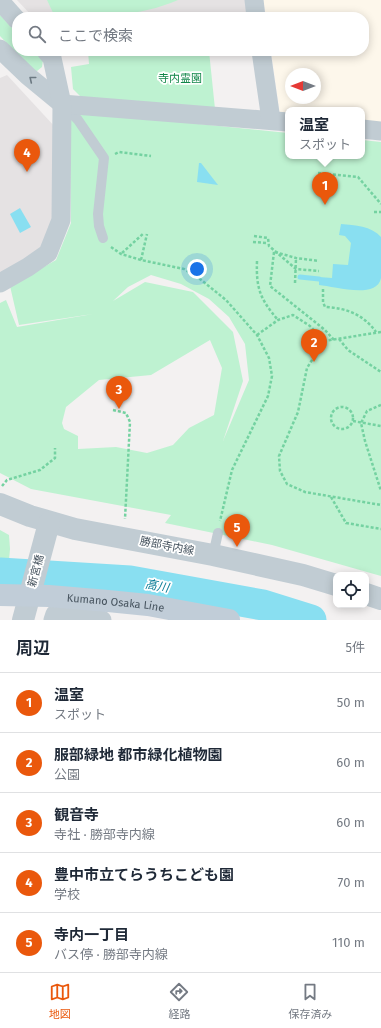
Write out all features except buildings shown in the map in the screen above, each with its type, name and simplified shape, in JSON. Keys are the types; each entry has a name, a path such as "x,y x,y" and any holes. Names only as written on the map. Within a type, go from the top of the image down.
{"main road":[{"name":"Kumano Osaka Line","path":"0,595 49,596 148,605 229,620"}],"street":[{"path":"254,0 255,12"},
{"path":"0,1 12,14"},
{"path":"0,48 28,76 62,104 279,121 262,56"},
{"path":"0,283 28,267 48,253 62,220 62,104 50,56"},
{"path":"365,129 381,131"},
{"name":"勝部寺内線","path":"0,496 49,523 213,555 303,575 333,584"},
{"name":"新宮橋","path":"23,620 49,523"},
{"path":"369,595 381,599"},
{"path":"53,620 55,614 102,620"}],"lane":[{"path":"62,104 78,120 104,158 98,214 99,226 103,238"},
{"path":"213,555 218,533"}],"path":[{"path":"104,158 120,152 151,156"},
{"path":"318,173 358,177 381,204"},
{"path":"374,212 381,212"},
{"path":"121,254 145,234 141,260"},
{"path":"254,236 268,238 268,244 274,252 296,269 319,271"},
{"path":"103,238 110,246 121,254 141,260 184,269 200,279 226,300 257,335 269,358 272,376 268,396 232,470 218,533"},
{"path":"253,242 268,244"},
{"path":"274,252 270,286 326,330 334,340"},
{"path":"274,252 296,258 319,261"},
{"path":"295,284 296,258"},
{"path":"257,261 256,282 261,297 278,320"},
{"path":"323,289 323,302 325,307 341,308 352,312 369,322 376,332"},
{"path":"257,335 278,320 293,315 310,326 324,341"},
{"path":"324,341 381,332"},
{"path":"338,339 348,350 381,372"},
{"path":"324,341 308,368 298,412 279,456 280,471 288,484 305,492 381,505"},
{"path":"381,405 367,411 362,423 365,441 381,491"},
{"path":"341,407 348,409 352,414 353,421 349,427 343,429 336,428 332,423 331,416 334,410 341,407"},
{"path":"112,410 126,412 130,422 125,515"},
{"path":"353,421 381,426"},
{"path":"0,496 7,480 40,470 54,458 55,448"},
{"path":"331,496 346,523 381,529"}],"shaded area":[{"path":"17,0 245,0 247,12 28,12"},
{"path":"263,0 381,0 381,125 365,123 365,107 285,107 285,115 280,114 272,56 369,56 369,12 265,12"},
{"path":"7,75 55,127 54,218 41,248 0,274 0,78"}],"green space":[{"path":"47,0 178,0 163,6 138,12 53,12"},
{"path":"0,15 12,28 12,49 0,36"},
{"path":"19,56 39,56 43,60 42,67 37,71 32,70"},
{"name":"寺内霊園","path":"88,56 210,56 215,109 81,97 73,89 71,67 89,64"},
{"path":"81,112 285,133 285,159 365,159 365,140 381,142 381,576 272,545 165,523 171,515 31,489 0,473 0,303 6,300 17,327 93,314 19,325 10,286 56,260 71,223 70,121","holes":["151,275 181,284 209,299 229,317 245,344 249,380 223,441 243,381 233,332 193,292 145,282 113,301 128,287","210,340 222,368 214,415 189,428 173,445 147,453 116,447 78,449 78,436 64,429 62,423 66,407 99,380 151,375"]},
{"path":"0,530 9,535 9,560 0,561"}],"water":[{"path":"199,163 201,163 218,185 197,182"},
{"path":"20,208 31,227 20,233 10,214"},
{"path":"341,224 368,228 381,237 381,278 378,285 372,289 354,290 319,285 319,277 332,278 333,264 348,265 351,243 345,236 339,235"}],"waterway":[{"path":"300,277 319,279"},
{"name":"高川","path":"0,573 130,581 263,605 311,620"}],"place":[{"name":"豊中市立てらうちこども園","path":"27,172"},
{"name":"温室","path":"325,205"},
{"name":"服部緑地 都市緑化植物園","path":"314,362"},
{"name":"観音寺","path":"119,409"},
{"name":"寺内一丁目","path":"237,547"}]}
